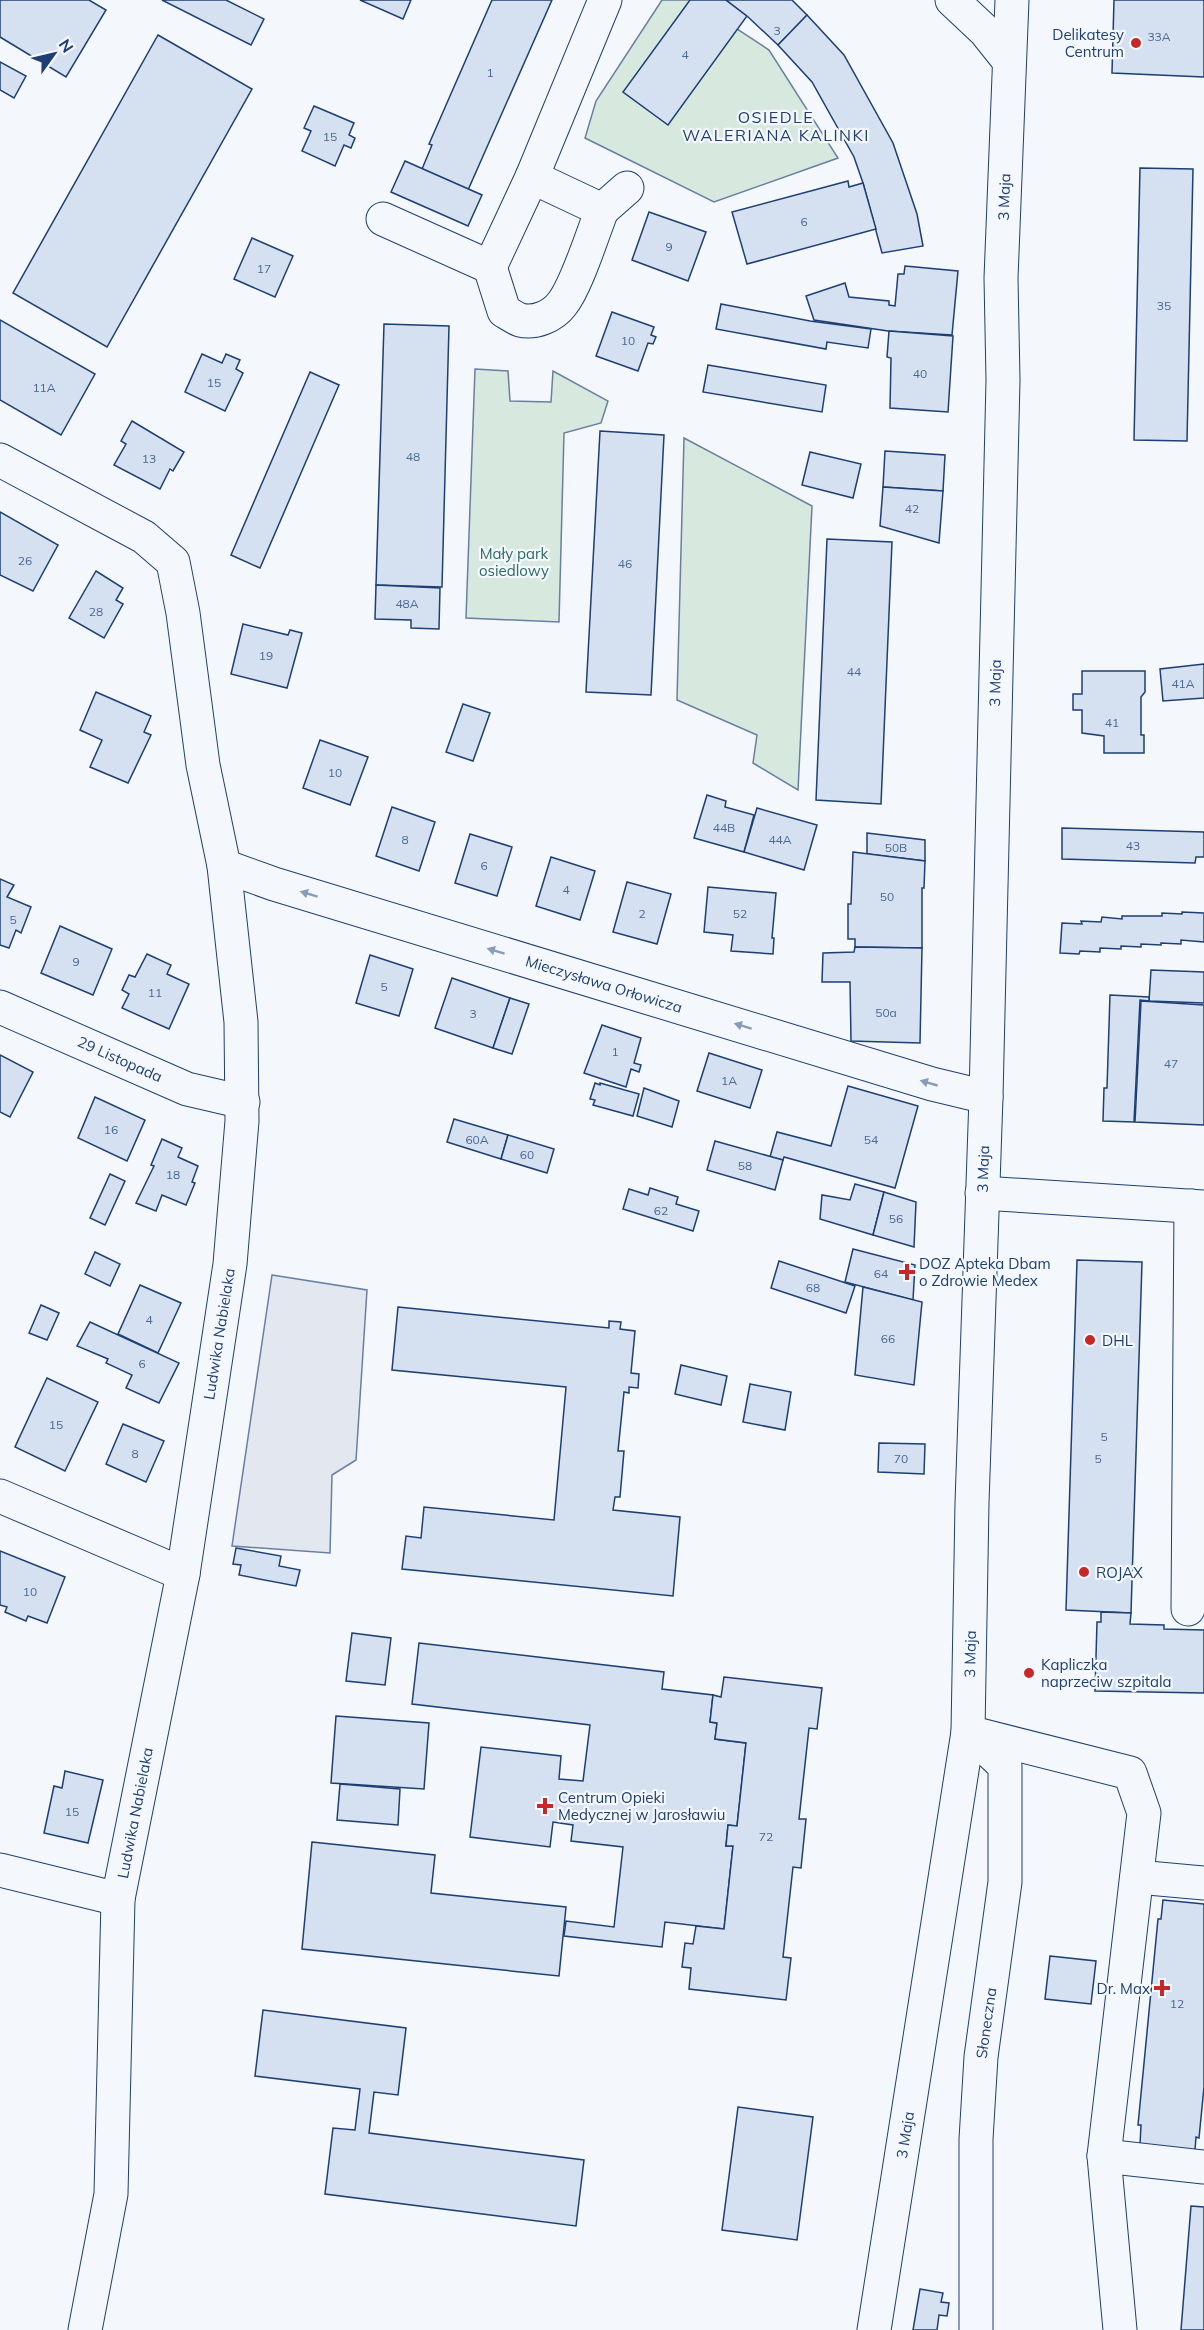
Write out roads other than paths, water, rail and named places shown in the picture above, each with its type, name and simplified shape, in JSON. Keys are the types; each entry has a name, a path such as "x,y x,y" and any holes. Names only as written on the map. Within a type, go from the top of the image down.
{"street":[{"path":"605,0 532,177 490,267 504,311 522,320 537,320 551,314 562,304 570,290 602,210 627,188"},
{"path":"952,0 985,31 1010,61"},
{"name":"3 Maja","path":"874,2330 968,1732 1003,380 1001,278 1012,0"},
{"path":"532,177 602,210"},
{"path":"383,219 490,267"},
{"name":"Ludwika Nabielaka","path":"0,460 144,537 173,562 183,613 203,765 224,866 241,1022 243,1102 240,1166 230,1264 183,1574 118,1899 111,2194 86,2330"},
{"name":"Mieczysława Orłowicza","path":"224,866 932,1084 986,1096"},
{"name":"29 Listopada","path":"0,1007 187,1089 243,1102"},
{"path":"982,1193 1198,1207 1188,1609"},
{"path":"0,1496 183,1574"},
{"path":"968,1732 1130,1773 1144,1813 1104,2156 1120,2330"},
{"name":"Słoneczna","path":"968,1732 1005,1766 1005,1882 981,2057 976,2139 976,2330"},
{"path":"0,1870 118,1899"},
{"path":"1137,1877 1204,1883"},
{"path":"1104,2156 1204,2167"}],"place":[{"name":"Delikatesy Centrum","path":"1136,43"},
{"name":"DOZ Apteka Dbam o Zdrowie Medex","path":"907,1272"},
{"name":"DHL","path":"1090,1340"},
{"name":"ROJAX","path":"1084,1572"},
{"name":"Kapliczka naprzeciw szpitala","path":"1029,1673"},
{"name":"Centrum Opieki Medycznej w Jarosławiu","path":"545,1806"},
{"name":"Dr. Max","path":"1162,1988"}],"district":[{"name":"OSIEDLE WALERIANA KALINKI","path":"776,126"}],"park label":[{"name":"Mały park osiedlowy","path":"514,562"}]}
